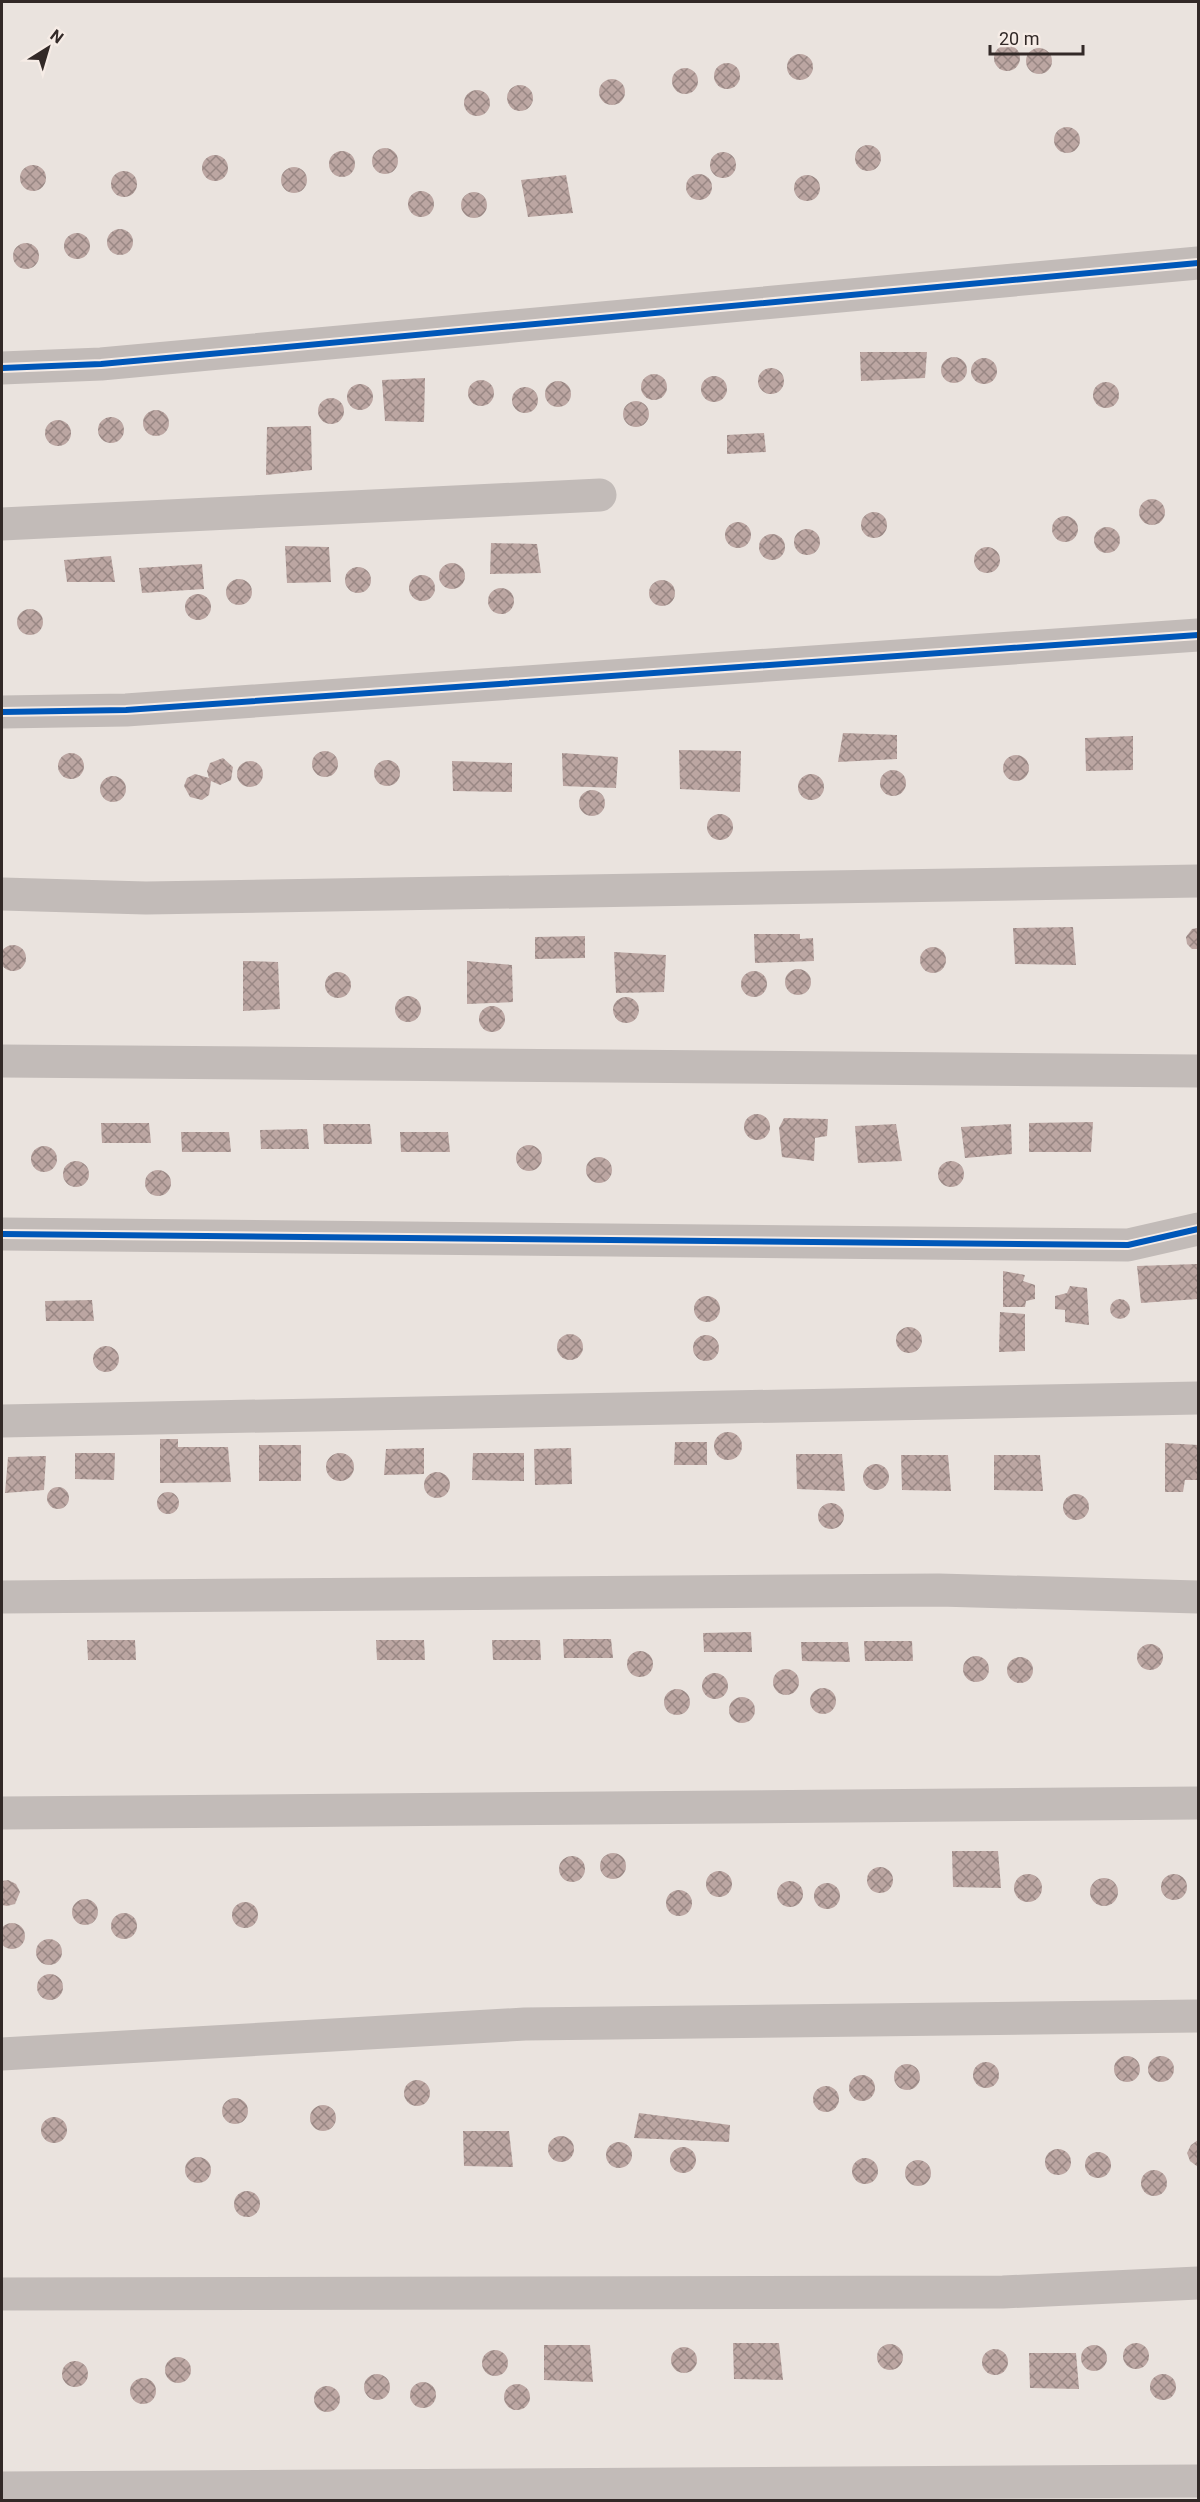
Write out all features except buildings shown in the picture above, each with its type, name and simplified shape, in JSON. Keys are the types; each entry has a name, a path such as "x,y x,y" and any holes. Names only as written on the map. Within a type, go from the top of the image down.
{"street":[{"path":"2,368 101,364 1198,263"},
{"path":"2,524 600,495"},
{"path":"2,712 138,709 1198,635"},
{"path":"2,894 146,898 1198,881"},
{"path":"2,1061 1198,1071"},
{"path":"2,1234 1128,1245 1198,1229"},
{"path":"2,1421 1198,1398"},
{"path":"2,1597 939,1590 1198,1597"},
{"path":"2,1813 1198,1803"},
{"path":"2,2054 525,2024 1198,2016"},
{"path":"2,2294 1003,2292 1198,2283"},
{"path":"2,2488 1198,2481"}],"cycle path":[{"path":"2,368 101,364 1198,263"},
{"path":"2,712 126,710 1198,635"},
{"path":"2,1234 1128,1245 1198,1229"}]}
